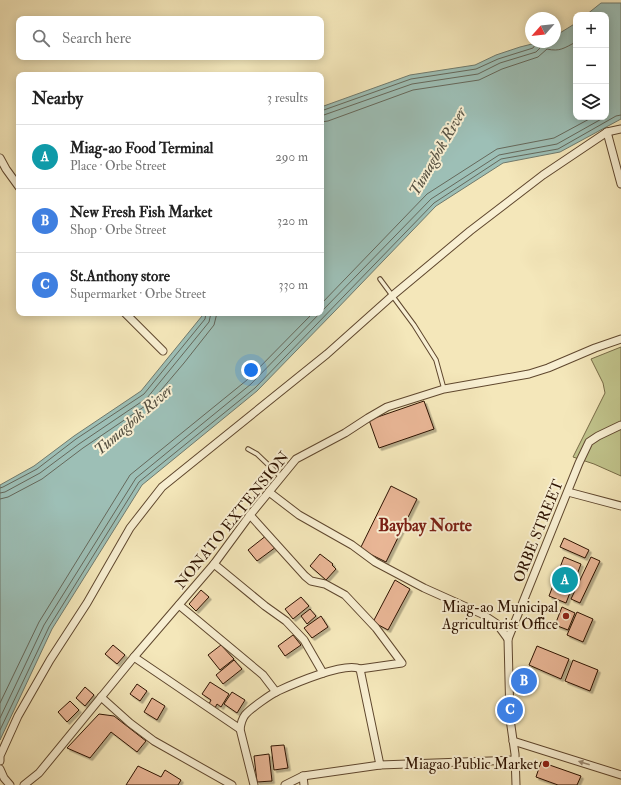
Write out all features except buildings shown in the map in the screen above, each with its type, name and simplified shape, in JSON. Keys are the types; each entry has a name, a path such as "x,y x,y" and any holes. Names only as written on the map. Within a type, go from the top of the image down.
{"street":[{"path":"0,761 0,756 18,716 50,660 87,603 130,528 162,487 327,354 392,296 470,231 531,184 607,132 621,129"},
{"path":"607,132 621,184"},
{"path":"0,158 16,183"},
{"path":"128,316 163,351"},
{"name":"NONATO EXTENSION","path":"24,785 40,773 134,656 214,564 250,515 296,459 345,433 387,407 444,389 529,374 621,339"},
{"name":"ORBE STREET","path":"516,785 516,760 510,719 508,639 589,442 621,425"},
{"path":"269,492 299,515 352,545 375,562 424,588 482,614 497,624 508,639"},
{"path":"568,492 621,506"},
{"path":"250,515 305,576 311,581 325,584 345,595 376,628 402,663 360,669 356,667 323,673 276,692 246,714 241,721 240,729 254,785"},
{"path":"214,564 265,606 286,621 304,640 323,673"},
{"path":"179,605 263,675 276,692"},
{"path":"134,656 240,729"},
{"path":"360,669 380,765"},
{"path":"101,697 130,723 154,741 232,785"},
{"path":"513,739 621,775"},
{"path":"285,785 303,776 380,765 516,760"},
{"path":"0,769 4,778 10,785"},
{"path":"303,776 304,785"}],"lane":[{"path":"380,279 414,325 436,360 444,389"},
{"path":"248,449 257,454 281,477"}],"green space":[{"path":"621,347 621,476 594,464 573,457 605,393 603,383 591,359"}],"water":[{"name":"Tumagbok River","path":"601,3 621,3 621,119 560,152 503,163 436,206 257,391 142,485 52,629 0,740 0,485 34,466 74,436 141,391 202,316 324,316 324,106 410,75 475,65 496,55 525,46 525,48 561,48 561,32 573,25 573,120 609,120 609,12 590,12"}],"place":[{"name":"Miag-ao Food Terminal","path":"565,580"},
{"name":"Miag-ao Municipal Agriculturist Office","path":"566,616"},
{"name":"New Fresh Fish Market","path":"524,681"},
{"name":"St.Anthony store","path":"510,710"},
{"name":"Miagao Public Market","path":"546,764"}],"district":[{"name":"Baybay Norte","path":"425,525"}]}
